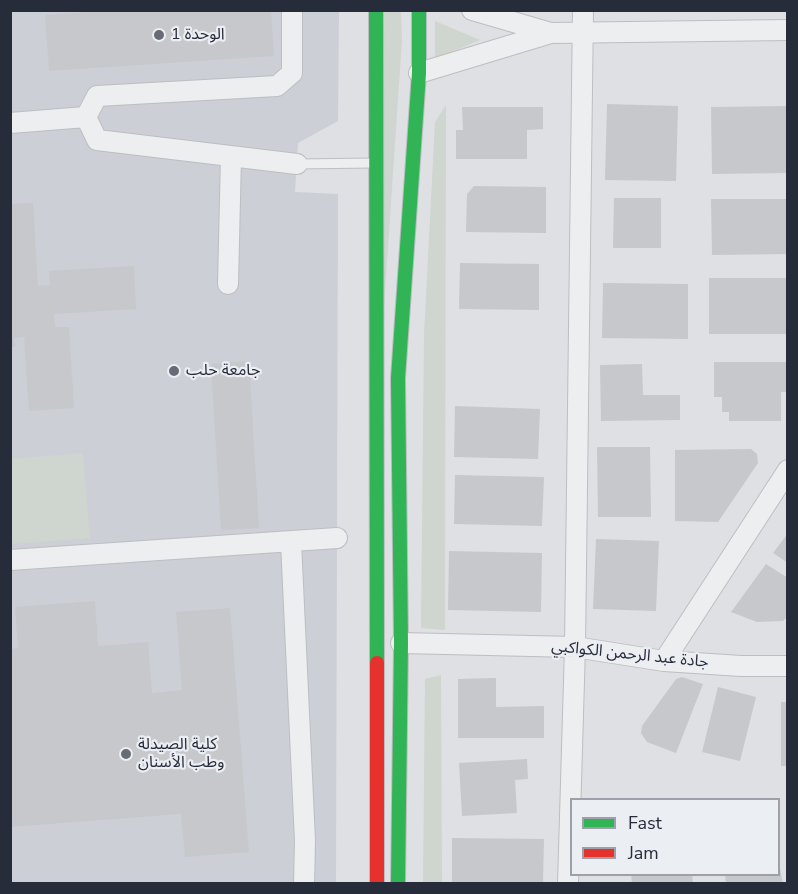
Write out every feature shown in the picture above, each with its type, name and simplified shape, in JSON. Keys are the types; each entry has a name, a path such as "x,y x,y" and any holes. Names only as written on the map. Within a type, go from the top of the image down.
{"main road":[{"path":"376,10 377,884"},
{"path":"398,884 401,643 398,378 419,73 419,10"}],"street":[{"path":"86,117 97,96 277,86 292,73 292,10"},
{"path":"472,10 551,33 788,30"},
{"path":"571,798 576,647 583,10"},
{"path":"419,73 551,33"},
{"path":"10,123 86,117"},
{"path":"86,117 97,140 297,164"},
{"path":"228,284 231,156"},
{"path":"664,661 788,470"},
{"path":"10,560 337,538"},
{"path":"291,542 305,841 304,884"},
{"name":"جادة عبد الرحمن الكواكبي","path":"401,643 576,647 664,661 741,666 788,666"},
{"path":"568,884 570,825"}],"lane":[{"path":"297,164 375,164"}],"shaded area":[{"name":"جامعة حلب","path":"10,11 339,11 338,121 298,143 295,192 338,194 336,883 11,883"},
{"path":"384,11 401,11 402,40 382,336"},
{"path":"435,21 480,40 435,59"},
{"path":"446,105 445,630 421,628 424,335 435,122"},
{"path":"83,453 90,538 15,544 11,542 11,459"},
{"path":"441,675 442,883 423,883 425,679"}],"building":[{"name":"الوحدة 1","path":"112,10 271,10 274,56 49,71 45,15"},
{"path":"607,104 678,106 676,181 605,180"},
{"path":"788,106 788,173 712,174 711,107"},
{"path":"462,107 543,107 543,129 527,130 527,159 456,159 456,130 463,130"},
{"path":"474,186 546,187 546,233 466,232 467,194"},
{"path":"614,198 661,198 661,248 613,248"},
{"path":"711,199 788,199 788,254 712,255"},
{"path":"33,203 38,286 50,285 49,271 134,266 136,309 54,314 55,327 69,327 74,408 29,411 24,337 14,338 15,347 10,347 10,204"},
{"path":"460,263 539,264 539,310 459,309"},
{"path":"709,278 788,278 788,334 709,334"},
{"path":"603,283 688,284 688,339 602,338"},
{"path":"249,361 259,528 221,530 211,364"},
{"path":"714,362 788,362 786,392 781,392 781,421 729,421 729,412 722,412 722,397 714,397"},
{"path":"642,364 643,395 680,395 680,420 601,421 600,365"},
{"path":"455,406 540,409 538,459 454,457"},
{"path":"597,447 650,447 651,517 598,517"},
{"path":"751,449 757,454 758,463 718,522 675,521 675,450"},
{"path":"455,475 544,477 542,526 454,524"},
{"path":"788,533 788,563 773,553"},
{"path":"596,539 659,541 656,611 593,609"},
{"path":"449,551 542,553 541,612 448,610"},
{"path":"766,564 788,578 788,616 783,621 757,622 731,612"},
{"name":"كلية الصيدلة وطب الأسنان","path":"95,601 98,646 148,642 152,693 182,690 176,612 230,608 249,852 185,857 181,814 10,827 10,649 18,648 15,607"},
{"path":"682,677 703,684 676,753 647,742 641,733 642,726 676,679"},
{"path":"496,678 496,707 544,706 544,738 458,738 458,679"},
{"path":"718,687 756,697 740,761 702,752"},
{"path":"781,702 788,702 788,766 781,766"},
{"path":"527,759 528,779 515,780 517,813 462,816 459,763"},
{"path":"452,838 544,839 543,884 452,884"},
{"path":"780,868 783,884 726,884 725,876 780,876"},
{"path":"631,876 692,876 693,884 632,884"}],"traffic: fast":[{"path":"376,10 377,663"},
{"path":"398,884 401,643 398,378 419,73 419,10"}],"traffic: jam":[{"path":"377,663 377,884"}],"place":[{"name":"الوحدة 1","path":"159,35"},
{"name":"جامعة حلب","path":"174,371"},
{"name":"كلية الصيدلة وطب الأسنان","path":"126,754"}]}
